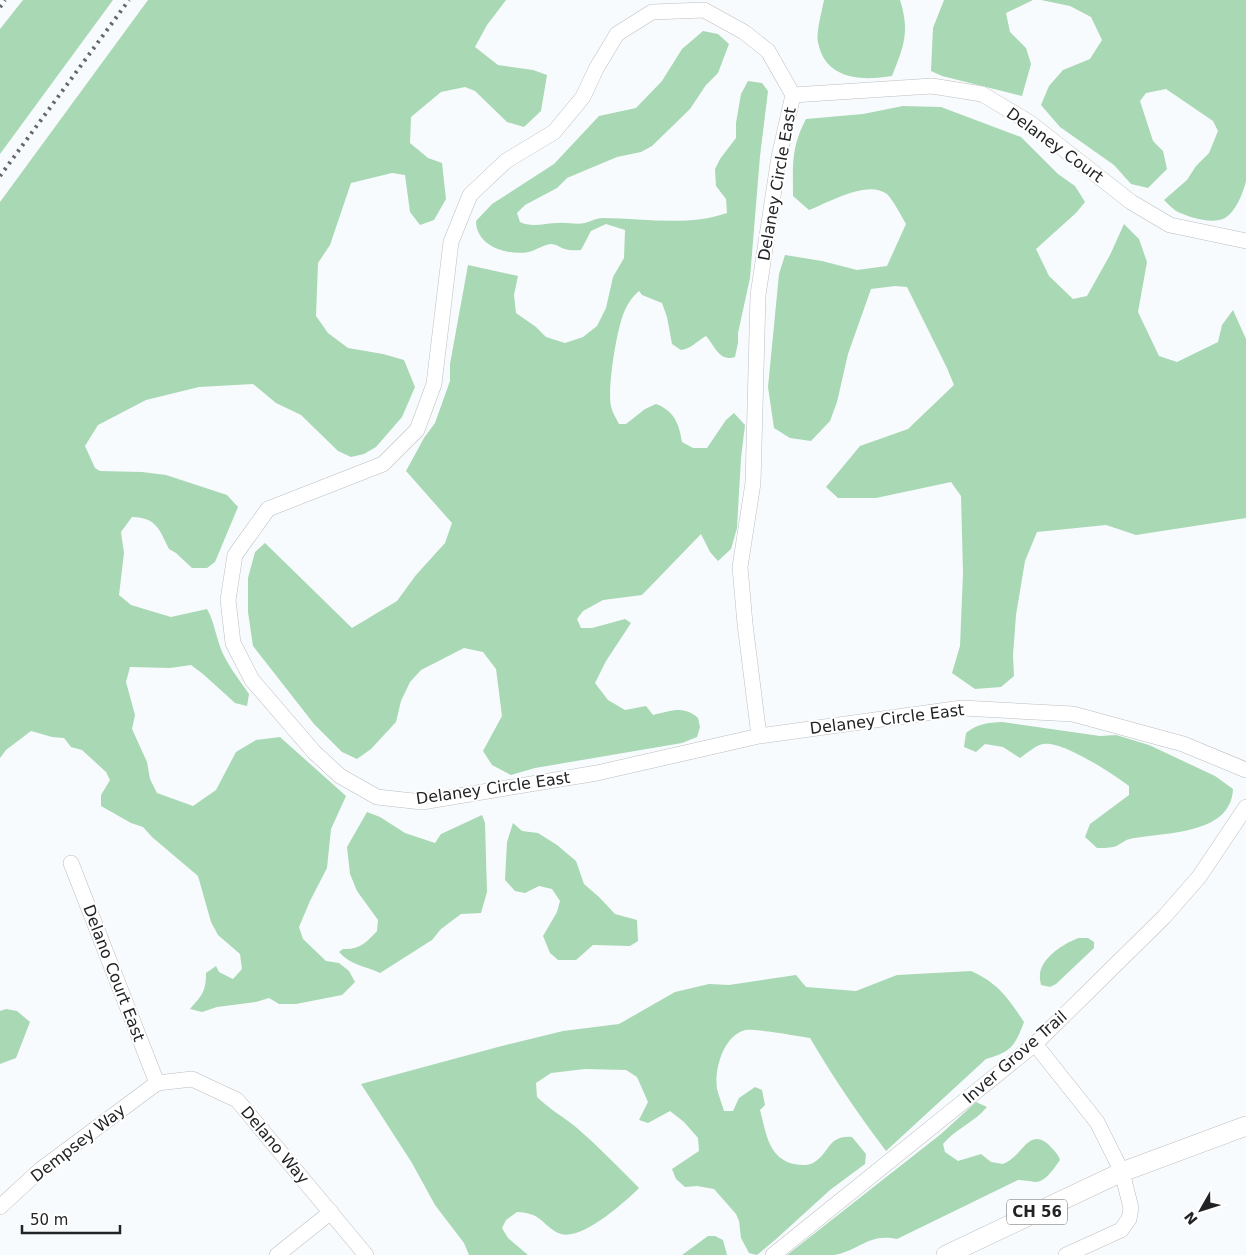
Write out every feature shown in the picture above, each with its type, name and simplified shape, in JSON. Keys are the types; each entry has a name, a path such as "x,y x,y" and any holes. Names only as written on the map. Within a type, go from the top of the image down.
{"main road":[{"name":"CH 56","path":"946,1255 1122,1172 1246,1126"}],"street":[{"name":"Delaney Circle East","path":"759,736 740,567 753,483 758,294 779,156 793,95 768,52 744,32 704,10 652,12 617,34 596,69 583,98 554,132 506,161 470,195 451,242 434,384 417,430 383,464 268,509 235,555 228,600 233,643 252,680 314,752 340,776 376,797 422,802 597,773 759,736 962,708 1073,714 1183,744 1246,770"},
{"name":"Delaney Court","path":"793,95 932,86 982,94 1029,122 1131,202 1170,226 1246,241"},
{"name":"Inver Grove Trail","path":"773,1255 1035,1044 1164,917 1198,877 1246,807"},
{"name":"Delano Court East","path":"71,863 157,1083"},
{"path":"1035,1044 1097,1122 1122,1172 1131,1208 1129,1220 1121,1230 1066,1255"},
{"name":"Delano Way","path":"157,1083 192,1079 237,1100 366,1255"},
{"name":"Dempsey Way","path":"0,1207 40,1170 157,1083"},
{"path":"276,1255 331,1212"}],"green space":[{"path":"23,0 113,0 0,154 0,29"},
{"path":"148,0 506,0 487,25 475,47 498,65 533,70 547,75 541,111 524,127 507,122 475,91 465,87 441,92 411,117 410,143 428,158 442,163 446,199 434,220 420,225 410,212 405,175 392,173 351,183 330,245 318,263 316,316 328,333 348,348 404,360 415,387 402,417 376,447 364,454 351,457 338,451 301,415 276,403 253,384 199,387 146,400 98,425 85,446 95,468 100,471 142,472 166,475 227,495 238,507 215,562 207,568 192,568 169,549 159,530 152,522 132,517 121,532 124,553 119,595 131,605 171,617 207,609 223,654 249,694 247,706 235,703 191,665 170,668 130,667 126,682 135,715 132,729 147,762 150,779 157,793 193,806 216,790 236,752 256,740 280,737 346,796 331,829 327,868 299,927 303,939 326,961 339,963 349,971 355,982 342,995 296,1004 279,1004 269,998 256,1002 217,1007 202,1012 190,1009 202,993 206,973 216,966 219,972 233,979 242,969 240,954 218,935 211,922 198,876 143,827 131,823 101,806 101,795 110,780 106,772 82,750 71,747 64,738 52,737 31,731 6,750 0,758 0,202"},
{"path":"824,0 900,0 905,30 900,56 892,76 869,78 846,75 828,64 822,55 818,42 818,27"},
{"path":"944,0 1033,0 1006,13 1010,32 1026,48 1031,64 1022,96 942,76 931,71 933,28"},
{"path":"1041,0 1246,0 1246,181 1238,201 1229,215 1214,221 1187,216 1176,211 1164,200 1187,180 1196,166 1209,153 1218,131 1213,121 1166,89 1146,93 1140,101 1153,141 1163,151 1167,169 1148,188 1131,184 1114,165 1060,127 1041,105 1049,86 1063,70 1090,59 1102,40 1091,17 1070,6"},
{"path":"703,31 718,34 729,44 718,73 706,85 690,109 652,146 641,152 617,157 567,178 557,188 525,205 517,213 520,222 534,225 582,224 603,218 681,221 697,220 727,213 726,199 716,186 715,169 736,138 736,123 741,94 748,81 762,83 768,91 760,156 750,278 738,333 735,357 730,358 721,355 706,336 681,350 672,344 667,317 662,303 642,295 639,291 629,302 622,318 610,386 612,408 619,424 626,424 645,409 656,404 667,410 675,418 682,442 693,448 707,448 726,420 734,413 745,425 737,528 731,549 718,561 710,552 701,534 642,595 603,600 583,611 577,619 581,628 592,628 625,619 631,623 606,661 595,683 608,700 625,710 646,706 653,715 677,710 687,711 698,718 700,727 697,737 682,743 535,768 511,775 492,765 483,751 502,716 496,669 483,652 464,648 421,670 410,682 401,701 396,722 371,749 357,759 342,752 314,724 253,646 248,612 248,578 255,552 265,543 352,628 397,601 416,575 445,543 452,523 406,471 424,438 435,423 450,381 450,364 468,265 518,276 514,295 516,313 536,327 546,337 565,343 583,337 597,326 606,308 613,277 624,258 625,230 606,224 591,231 581,250 567,250 551,244 529,252 520,253 503,251 487,243 477,230 476,221 492,204 554,164 599,116 636,108 662,81 682,49"},
{"path":"903,106 941,107 1021,137 1058,174 1075,186 1085,202 1076,213 1036,249 1049,276 1073,299 1087,296 1110,255 1124,224 1139,239 1147,262 1138,312 1159,356 1177,362 1218,342 1222,325 1233,310 1246,339 1246,518 1136,535 1106,525 1037,532 1025,561 1016,615 1013,655 1014,676 1001,687 975,689 952,673 960,646 963,573 961,496 951,482 876,498 838,498 826,487 860,446 908,429 954,385 907,287 895,286 871,289 848,354 837,402 830,421 811,441 790,438 774,428 768,387 779,274 785,255 822,261 857,270 887,266 906,224 887,194 879,190 869,189 848,194 809,210 793,196 794,156 801,129 806,119 863,114"},
{"path":"1002,722 1100,736 1116,735 1149,745 1215,776 1233,789 1229,804 1221,816 1208,824 1193,829 1130,839 1115,846 1097,848 1085,837 1090,824 1129,795 1129,786 1074,752 1051,744 1040,745 1020,758 1003,747 985,744 976,752 964,747 966,733 970,730 983,724"},
{"path":"367,812 380,817 405,833 435,843 441,834 482,815 485,823 487,892 481,913 461,914 441,929 432,940 380,973 353,963 339,952 343,949 362,945 377,931 378,920 357,891 350,874 347,847"},
{"path":"513,823 522,831 538,833 557,845 576,861 584,884 615,914 637,920 638,941 630,946 593,945 576,960 558,960 550,953 543,936 557,912 560,901 552,889 539,886 525,893 515,891 505,880 507,842"},
{"path":"1079,938 1088,938 1094,942 1094,948 1056,984 1050,987 1041,985 1040,971 1047,959 1063,946"},
{"path":"971,971 995,986 1013,1006 1024,1022 1018,1037 1007,1051 986,1059 886,1151 846,1095 810,1038 776,1032 745,1030 737,1033 731,1039 722,1055 716,1081 724,1111 733,1111 739,1098 755,1087 762,1090 765,1105 760,1110 769,1143 773,1150 785,1161 799,1165 811,1164 823,1155 833,1142 844,1137 852,1137 866,1154 865,1164 830,1190 757,1255 749,1253 741,1238 739,1221 736,1214 714,1189 697,1186 685,1187 676,1179 672,1169 699,1151 698,1138 684,1122 670,1111 648,1123 639,1120 648,1102 637,1077 626,1070 585,1069 551,1073 536,1083 537,1097 585,1135 639,1188 592,1226 570,1234 561,1234 533,1215 517,1212 506,1220 502,1228 508,1238 528,1255 469,1255 464,1243 435,1205 412,1163 361,1084 563,1031 619,1024 675,992 709,984 729,985 796,975 806,987 856,991 897,975"},
{"path":"6,1009 17,1011 30,1022 16,1058 0,1064 0,1011"},
{"path":"976,1102 987,1107 943,1144 945,1152 958,1161 981,1154 991,1162 1003,1164 1013,1158 1030,1141 1034,1139 1043,1140 1057,1153 1060,1160 1043,1180 1035,1182 1018,1180 897,1239 878,1238 834,1255 787,1255 941,1134"},
{"path":"708,1236 715,1236 723,1240 727,1255 682,1255"}],"railway":[{"path":"0,7 5,0"},
{"path":"0,176 129,0"}]}
